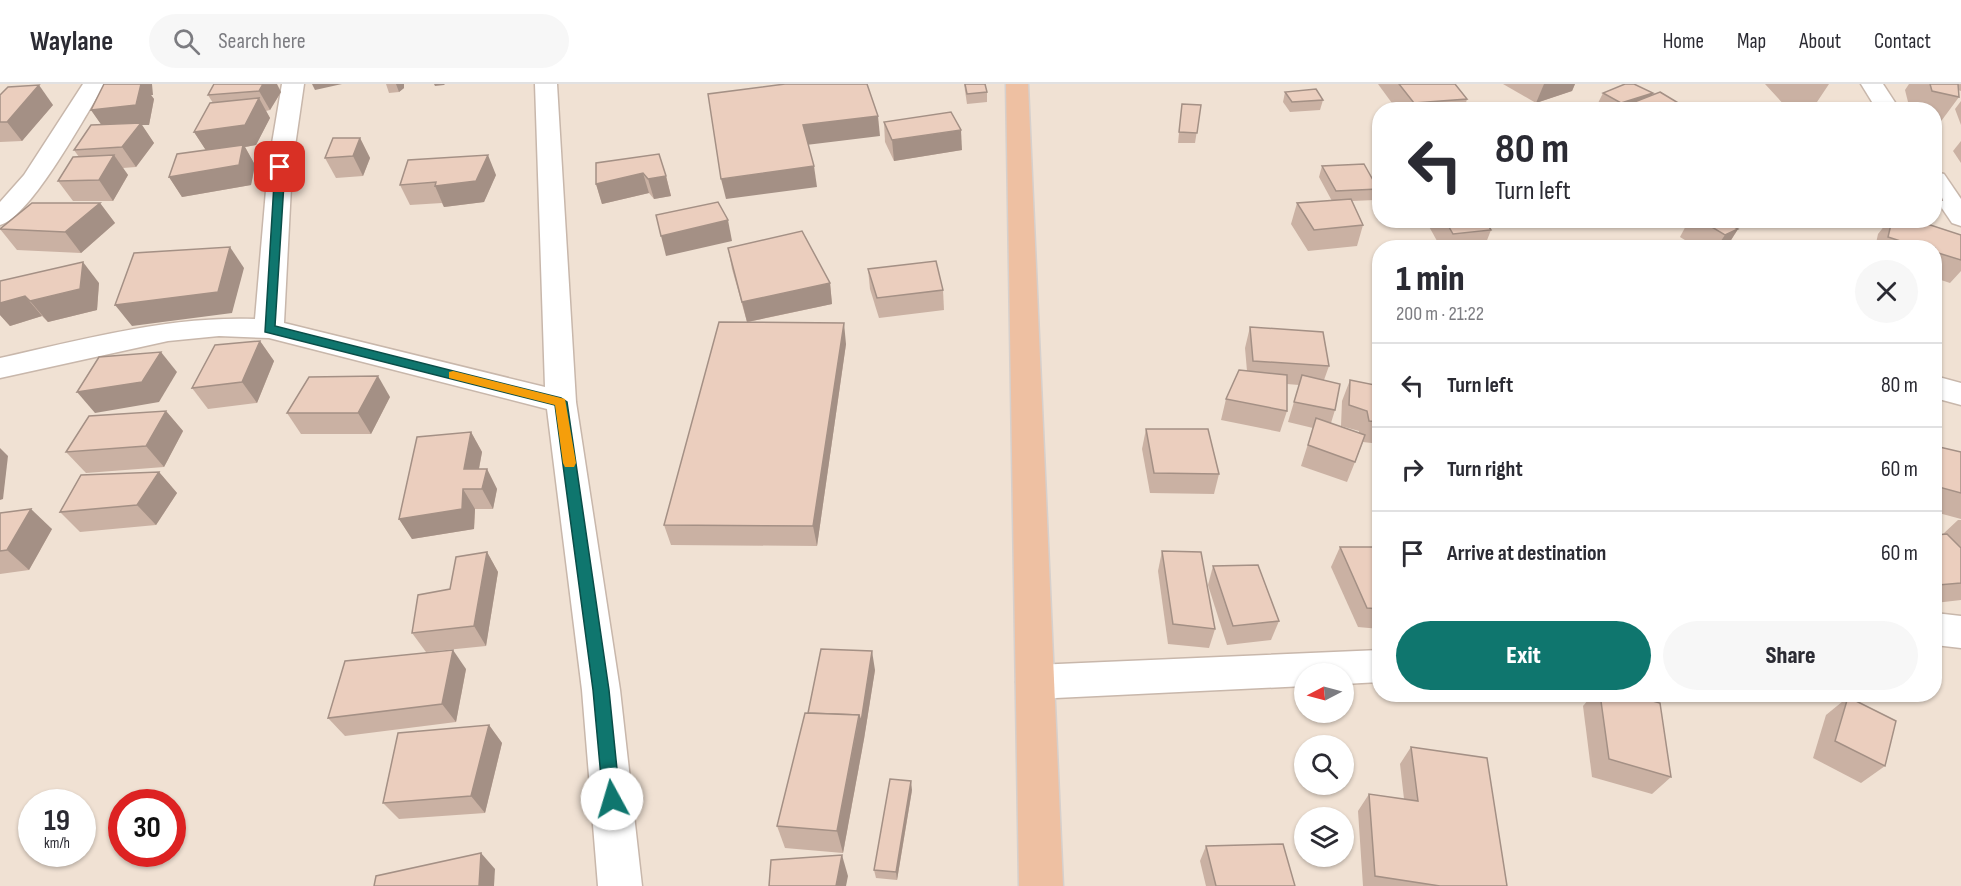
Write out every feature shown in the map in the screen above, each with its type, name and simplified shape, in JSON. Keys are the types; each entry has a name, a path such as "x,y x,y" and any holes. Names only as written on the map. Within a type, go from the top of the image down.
{"highway":[{"path":"1017,84 1041,886"}],"street":[{"path":"0,217 34,178 94,84"},
{"path":"269,329 280,167 293,84"},
{"path":"546,84 553,189 561,402 601,690 620,886"},
{"path":"1872,84 1884,102"},
{"path":"1942,190 1961,218"},
{"path":"0,368 168,332 219,327 269,329 561,402"},
{"path":"1942,389 1961,394"},
{"path":"1942,630 1961,632"},
{"path":"1035,682 1372,666"}],"shaded area":[{"path":"0,84 1961,84 1961,886 0,886"}],"building":[{"path":"104,84 141,84 136,105 91,110"},
{"path":"214,84 263,84 259,91 208,95"},
{"path":"785,84 867,84 878,116 803,125 814,166 721,179 708,94"},
{"path":"965,84 985,84 987,92 967,94"},
{"path":"1399,84 1455,84 1467,99 1427,102 1413,102"},
{"path":"1625,84 1634,84 1653,93 1619,102 1603,93"},
{"path":"1930,84 1958,84 1959,97 1932,91"},
{"path":"39,85 7,122 0,122 0,95 8,87"},
{"path":"1316,89 1323,100 1292,102 1285,92"},
{"path":"1660,92 1677,102 1634,102"},
{"path":"259,98 245,125 194,132 210,103"},
{"path":"1182,104 1201,105 1197,133 1179,132"},
{"path":"951,112 961,130 892,140 884,122"},
{"path":"141,123 122,147 74,150 91,125"},
{"path":"333,138 360,138 353,156 325,158"},
{"path":"243,145 239,165 169,177 177,154"},
{"path":"659,154 666,176 648,179 643,173 596,184 596,163"},
{"path":"114,155 99,180 58,181 73,157"},
{"path":"488,155 476,181 435,186 436,182 400,185 408,160"},
{"path":"1364,164 1372,178 1372,189 1336,191 1322,166"},
{"path":"1351,199 1363,225 1314,230 1297,203"},
{"path":"718,202 728,220 661,236 656,215"},
{"path":"32,203 100,203 65,232 0,229"},
{"path":"1450,228 1490,228 1491,230 1453,234"},
{"path":"1713,228 1738,229 1725,235"},
{"path":"1890,228 1940,228 1961,235 1961,260 1942,254 1942,240 1897,240 1888,237"},
{"path":"802,231 830,283 742,302 728,248"},
{"path":"230,247 218,292 115,305 134,253"},
{"path":"936,261 943,290 877,298 868,269"},
{"path":"83,262 80,289 30,301 25,296 0,303 0,281"},
{"path":"719,322 844,323 813,526 664,525"},
{"path":"1250,327 1323,332 1329,366 1253,361"},
{"path":"260,341 242,382 192,388 215,345"},
{"path":"161,352 142,382 77,392 99,357"},
{"path":"1239,370 1287,375 1287,411 1226,399"},
{"path":"1302,375 1340,384 1335,410 1294,402"},
{"path":"378,376 358,413 287,413 309,377"},
{"path":"1350,380 1372,384 1372,421 1369,421 1367,411 1349,405"},
{"path":"166,411 146,446 66,452 89,416"},
{"path":"1316,418 1365,435 1355,462 1308,445"},
{"path":"1146,429 1208,429 1219,474 1154,473"},
{"path":"471,432 464,469 487,469 482,489 463,489 462,509 399,519 417,437"},
{"path":"1942,448 1961,452 1961,493 1942,488"},
{"path":"159,472 137,505 60,512 81,475"},
{"path":"31,509 7,550 0,551 0,513"},
{"path":"1942,534 1947,534 1961,548 1961,583 1942,585"},
{"path":"1340,547 1372,547 1372,608 1367,608"},
{"path":"1162,551 1201,552 1215,629 1173,624"},
{"path":"487,552 474,626 412,633 418,595 450,589 456,557"},
{"path":"1258,565 1279,621 1233,626 1213,566"},
{"path":"821,649 872,651 861,722 859,715 808,713"},
{"path":"453,650 442,704 328,718 345,661"},
{"path":"1601,702 1660,703 1671,777 1609,759"},
{"path":"1847,702 1858,702 1896,721 1885,766 1835,741"},
{"path":"805,713 859,715 837,831 777,826"},
{"path":"489,725 471,796 383,803 398,733"},
{"path":"1411,747 1487,758 1507,886 1440,886 1375,876 1369,794 1418,801"},
{"path":"890,779 911,781 896,872 874,870"},
{"path":"1283,844 1295,886 1216,886 1206,846"},
{"path":"481,853 479,886 374,886 376,876"},
{"path":"842,855 836,886 769,886 771,860"}],"slow traffic":[{"path":"453,375 561,402 570,463"}],"route":[{"path":"280,167 269,329 561,402 601,690 612,799"}]}
